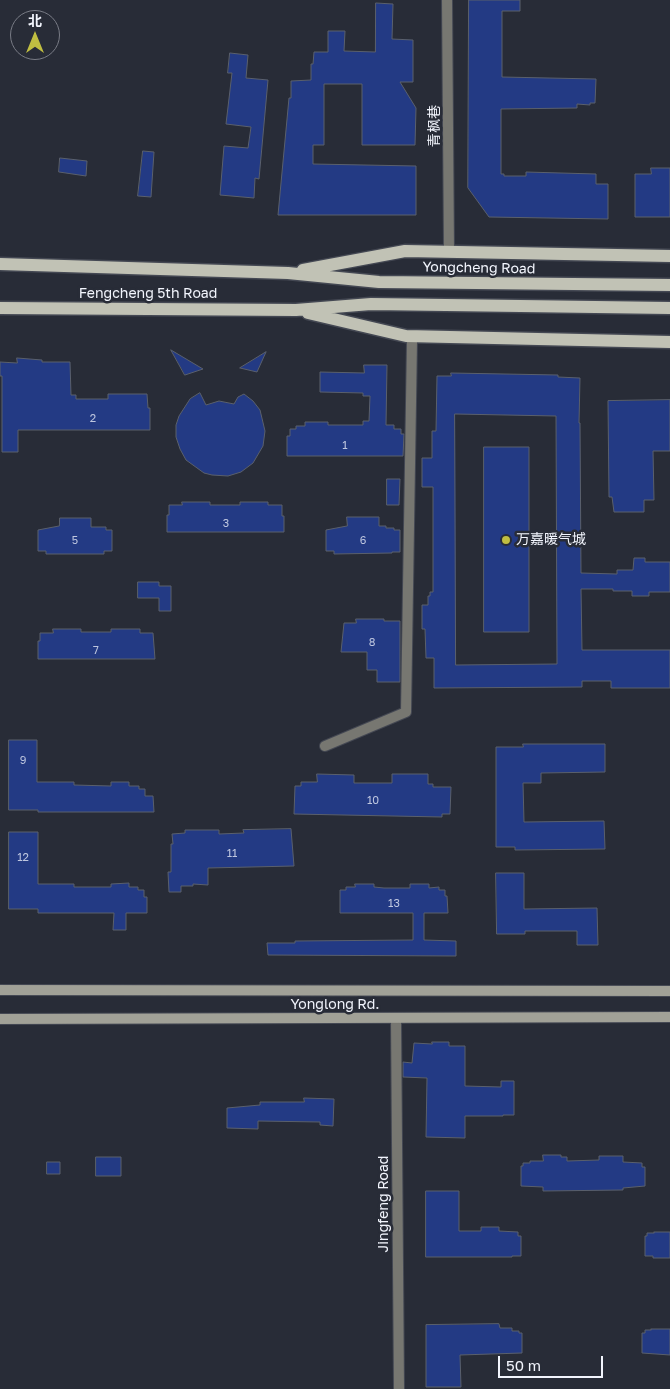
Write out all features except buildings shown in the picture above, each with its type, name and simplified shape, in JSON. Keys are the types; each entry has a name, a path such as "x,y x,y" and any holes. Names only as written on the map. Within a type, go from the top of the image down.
{"main road":[{"path":"288,272 405,251 670,256"},
{"name":"Fengcheng 5th Road","path":"0,264 288,272"},
{"name":"Yongcheng Road","path":"288,272 379,282 670,286"},
{"path":"296,310 371,304 670,308"},
{"name":"Fengcheng 5th Road","path":"0,308 296,310"},
{"path":"296,310 406,336 670,342"}],"street":[{"name":"青枫巷","path":"447,0 449,252"},
{"path":"326,746 406,712 412,340"},
{"name":"Yonglong Rd.","path":"0,990 670,991"},
{"name":"Yonglong Rd.","path":"0,1019 670,1017"},
{"name":"Jingfeng Road","path":"396,1019 399,1389"}],"place":[{"name":"万嘉暖气城","path":"506,540"}]}
